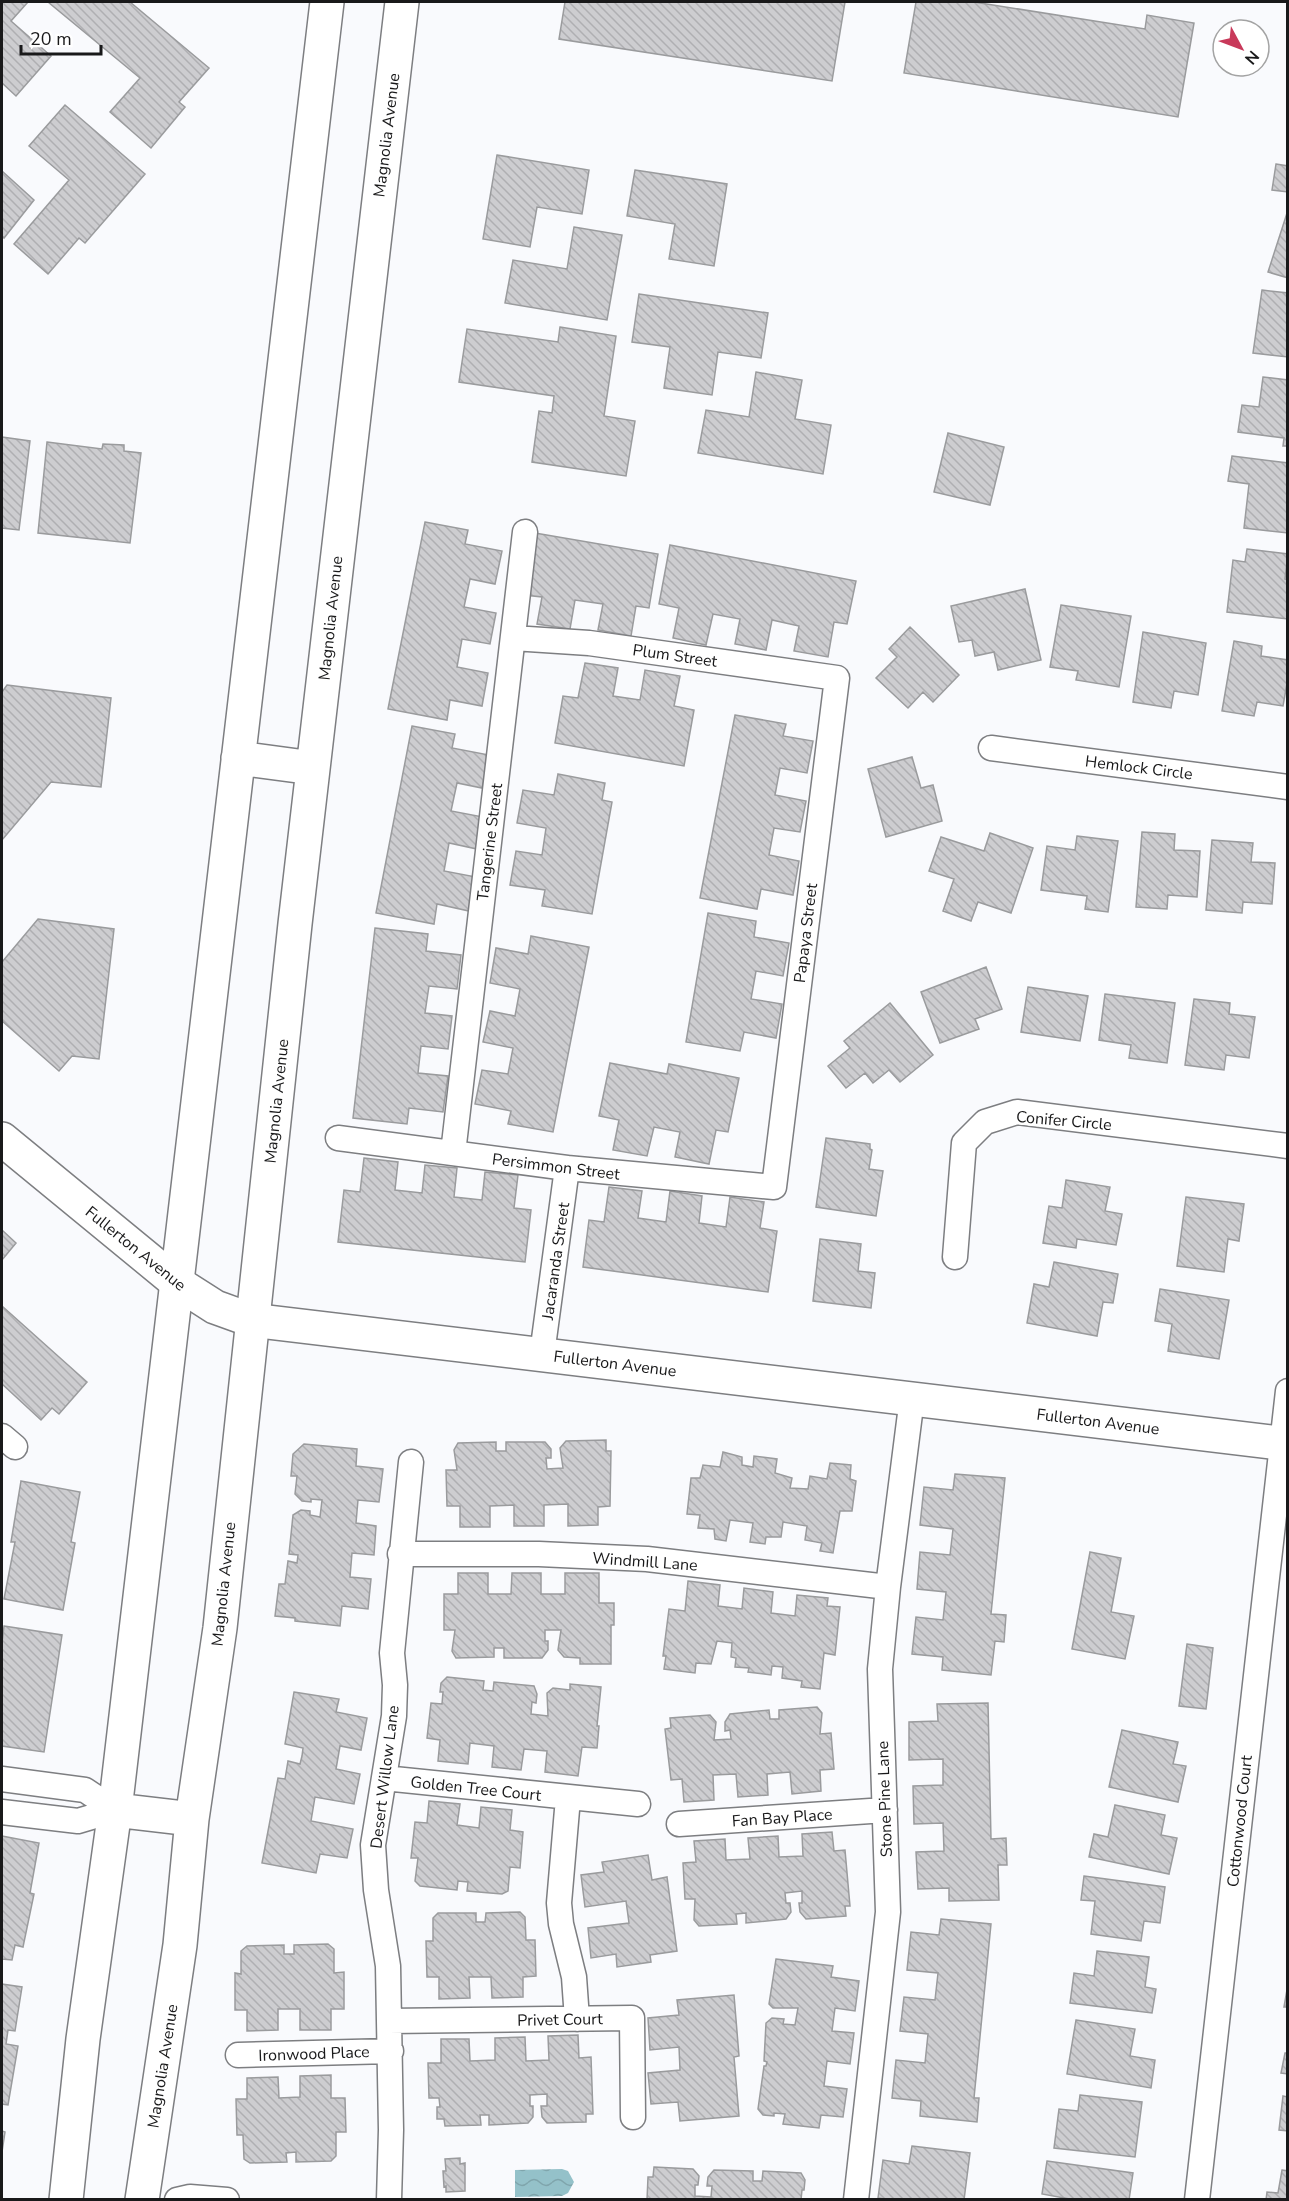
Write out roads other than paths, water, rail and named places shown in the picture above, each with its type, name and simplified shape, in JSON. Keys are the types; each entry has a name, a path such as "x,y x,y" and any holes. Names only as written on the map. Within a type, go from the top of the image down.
{"main road":[{"path":"71,2199 82,2039 115,1810 327,2"},
{"name":"Magnolia Avenue","path":"142,2199 180,1945 192,1819 219,1628 313,768 402,2"},
{"path":"238,758 313,768"},
{"name":"Fullerton Avenue","path":"2,1139 176,1282 215,1308 251,1320 1284,1443"},
{"path":"115,1810 192,1819"}],"street":[{"name":"Tangerine Street","path":"453,1153 525,532"},
{"name":"Plum Street","path":"513,638 589,643 837,678"},
{"name":"Papaya Street","path":"774,1187 837,678"},
{"name":"Hemlock Circle","path":"991,748 1287,787"},
{"name":"Conifer Circle","path":"955,1257 964,1143 985,1122 1017,1112 1287,1146"},
{"name":"Persimmon Street","path":"338,1138 567,1168 774,1187"},
{"name":"Jacaranda Street","path":"542,1354 567,1168"},
{"name":"Cottonwood Court","path":"1197,2199 1284,1443 1287,1391"},
{"name":"Stone Pine Lane","path":"856,2199 888,1912 880,1669 912,1398"},
{"name":"Desert Willow Lane","path":"390,2199 391,2051 388,1966 376,1890 373,1845 394,1716 395,1685 392,1653 400,1554 411,1462"},
{"name":"Windmill Lane","path":"400,1554 539,1554 647,1559 888,1587"},
{"name":"Golden Tree Court","path":"384,1778 638,1804"},
{"path":"2,1779 85,1790 115,1810"},
{"path":"568,1798 559,1903 561,1924 574,1977 577,2019"},
{"path":"2,1812 78,1821 115,1810"},
{"name":"Fan Bay Place","path":"679,1824 885,1810"},
{"name":"Privet Court","path":"389,2022 632,2018 633,2117"},
{"name":"Ironwood Place","path":"238,2055 391,2051"},
{"path":"177,2199 227,2199"}],"water":[{"path":"562,2169 568,2171 574,2182 568,2193 562,2196 515,2197 515,2170"}]}
